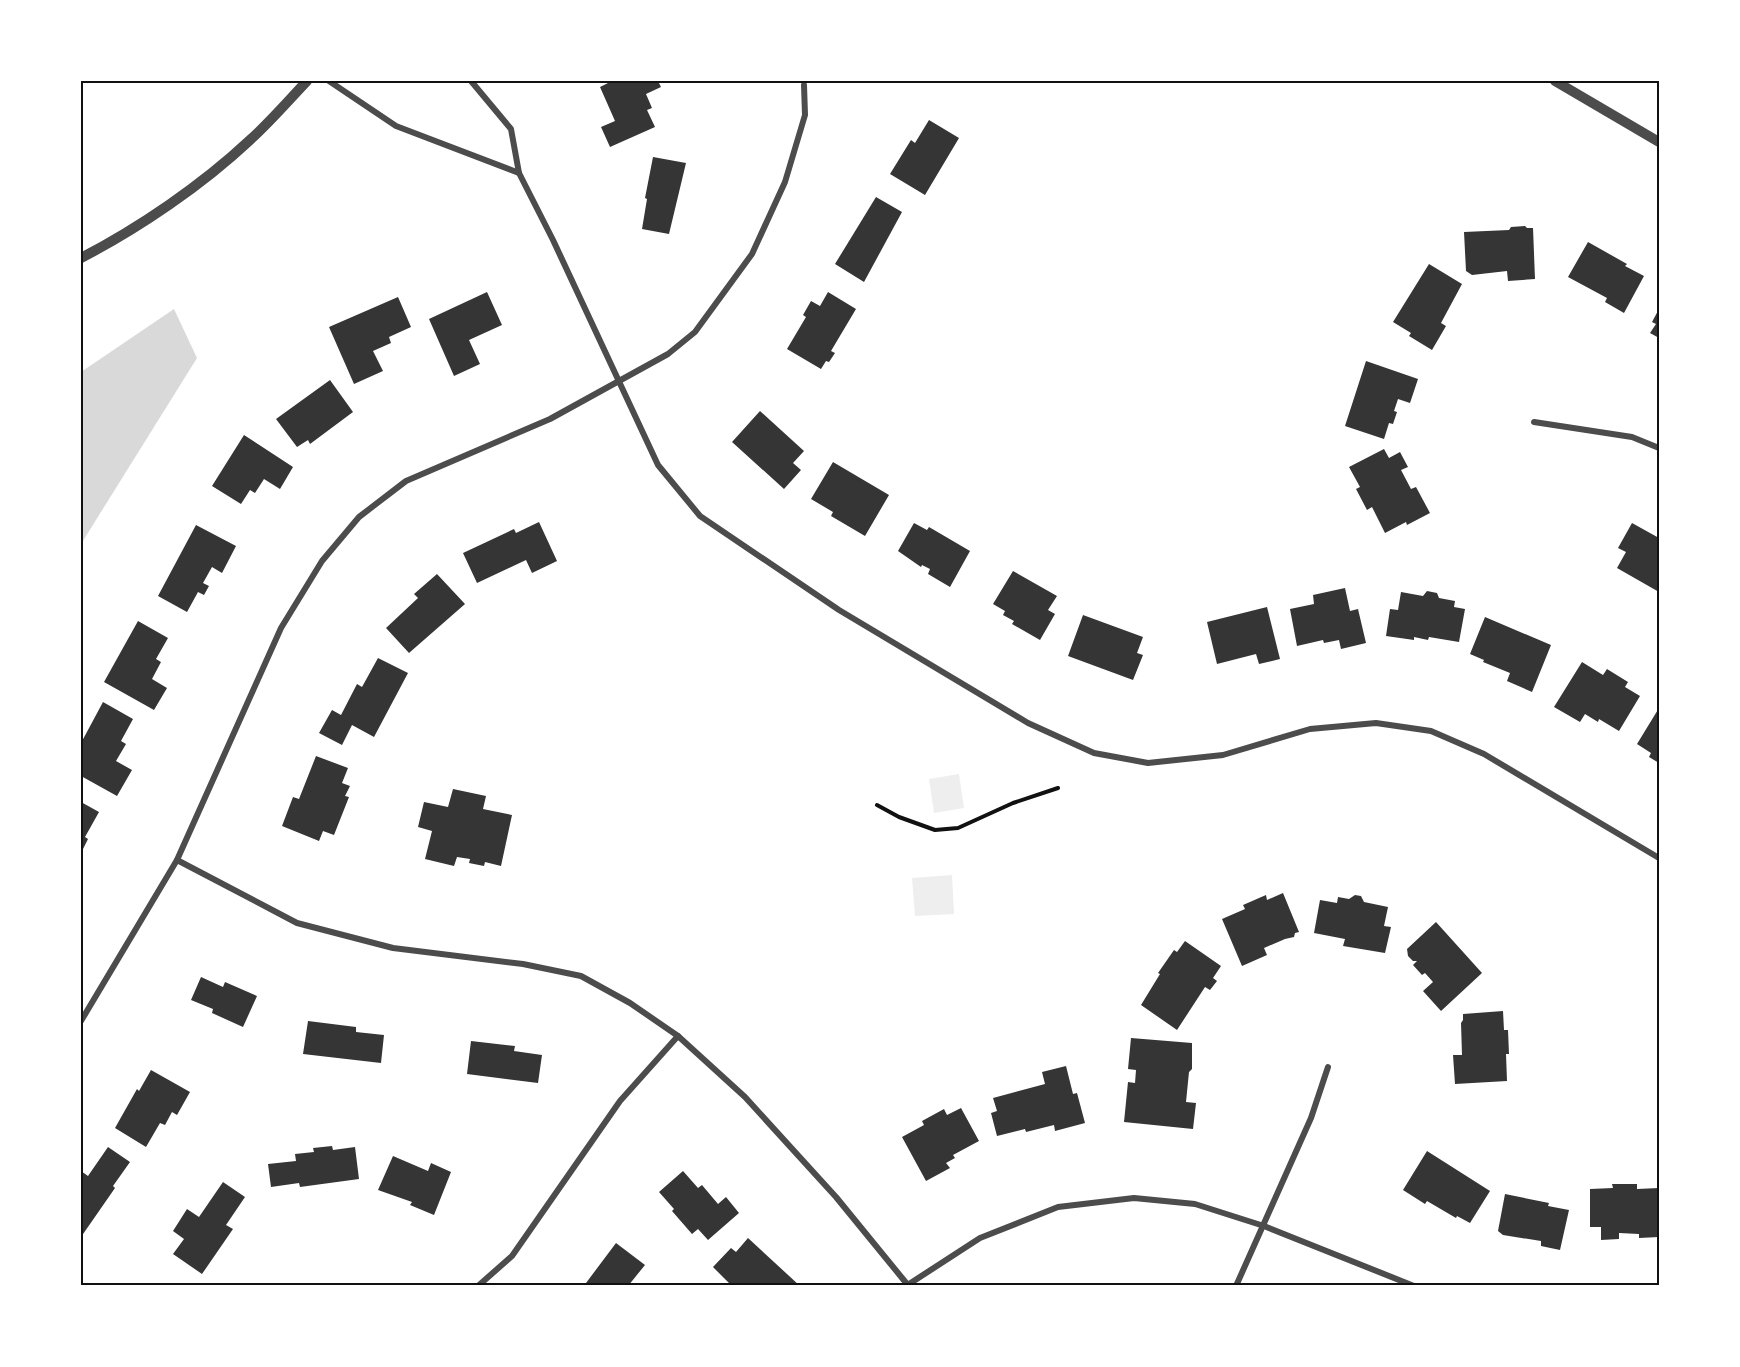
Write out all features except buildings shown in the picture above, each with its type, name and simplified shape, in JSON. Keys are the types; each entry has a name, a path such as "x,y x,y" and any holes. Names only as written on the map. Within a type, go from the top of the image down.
{"street":[{"path":"81,258 119,238 198,182 249,141 307,81"},
{"path":"329,81 396,126 519,173"},
{"path":"471,81 511,129 519,173 658,465 700,516 839,610 1028,723 1095,753 1148,763 1223,755 1310,729 1376,723 1431,731 1484,754 1659,858"},
{"path":"1555,81 1659,142"},
{"path":"81,1021 177,860 280,628 322,561 359,517 406,481 550,419 668,354 695,332 752,254 785,182 805,115 804,85"},
{"path":"1534,422 1632,437 1659,448"},
{"path":"177,860 297,923 393,948 523,964 581,976 630,1003 678,1036 745,1096 836,1197 906,1285 980,1238 1058,1207 1134,1198 1195,1204 1264,1226 1414,1286"},
{"path":"477,1286 512,1256 620,1101 678,1036"},
{"path":"1236,1286 1246,1259 1264,1226 1311,1118 1328,1067"}],"path":[{"path":"877,805 899,817 935,830 958,828 1013,803 1058,788"}],"shaded area":[{"path":"174,309 197,358 81,544 81,372"},
{"path":"959,774 964,808 934,813 929,779"},
{"path":"952,875 954,914 915,916 912,878"}]}
